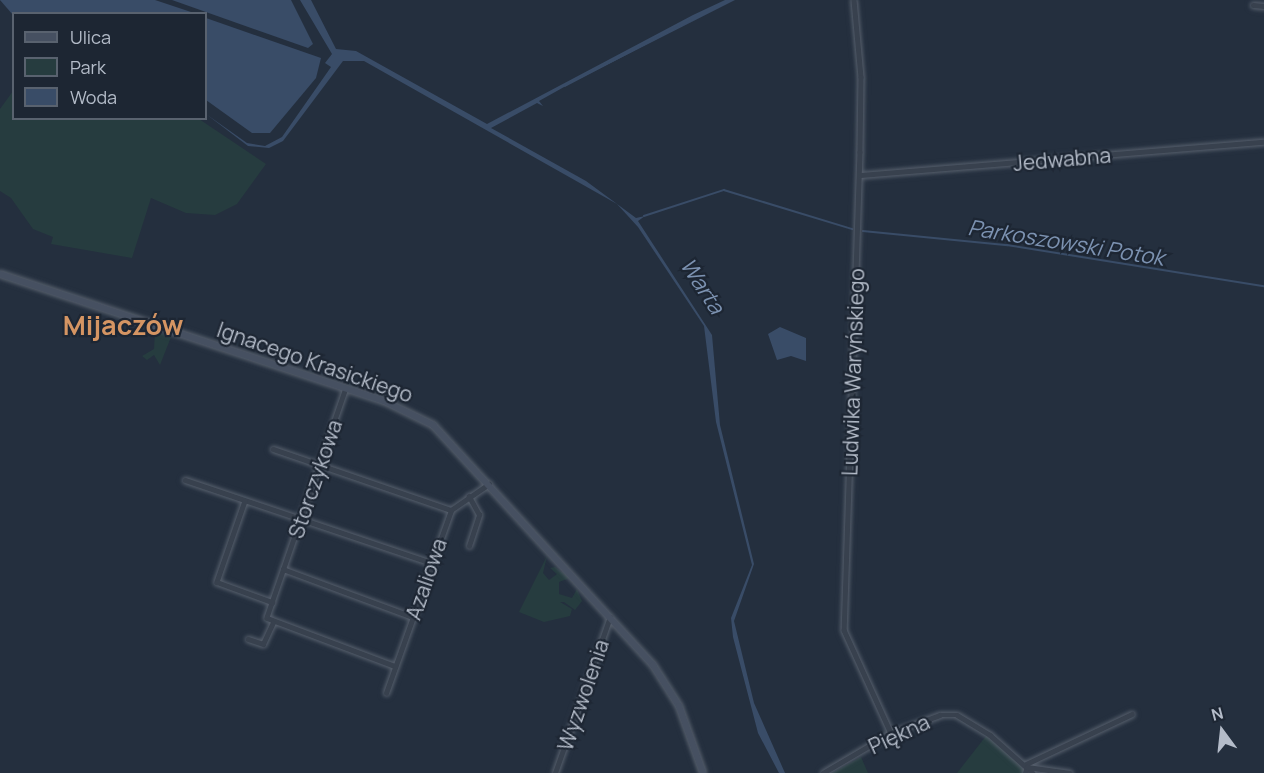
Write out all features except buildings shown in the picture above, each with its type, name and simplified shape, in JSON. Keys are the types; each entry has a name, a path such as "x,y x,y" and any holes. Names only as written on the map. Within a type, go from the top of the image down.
{"street":[{"name":"Ludwika Waryńskiego","path":"854,0 861,77 860,175 844,630 891,733"},
{"path":"1253,5 1264,6"},
{"name":"Jedwabna","path":"860,175 1264,142"},
{"name":"Ignacego Krasickiego","path":"0,274 404,408 433,425 490,483 610,616 671,693 703,773"},
{"name":"Storczykowa","path":"272,602 346,388"},
{"path":"273,449 451,510"},
{"path":"185,480 432,563"},
{"name":"Azaliowa","path":"386,693 451,510 490,483"},
{"path":"469,497 479,515 469,546"},
{"path":"245,501 217,582 272,602 267,617 273,623 395,666"},
{"path":"283,569 413,617"},
{"name":"Wyzwolenia","path":"555,773 610,616"},
{"path":"248,639 263,644 273,623"},
{"path":"1025,769 1132,714"},
{"name":"Piękna","path":"823,773 891,733 926,718 957,716 1033,773"},
{"path":"1025,769 1070,773"}],"green space":[{"path":"12,92 12,120 200,120 266,164 237,204 215,215 186,213 151,198 132,258 51,244 53,237 33,229 11,198 0,191 0,109"},
{"path":"155,331 171,337 160,365 154,355 147,360 142,356 154,349"},
{"path":"547,556 543,573 549,580 557,574 550,568 555,567 570,578 559,582 559,594 572,598 577,589 582,601 575,610 564,602 560,602 572,609 570,616 544,622 519,612"},
{"path":"986,736 1030,773 957,773"},
{"path":"861,757 868,773 832,773"}],"water":[{"path":"0,0 155,0 191,12 12,12 12,14"},
{"path":"172,0 291,0 313,44 308,48"},
{"path":"300,0 311,0 336,49 356,51 487,124 693,15 725,0 735,0 573,82 539,101 543,106 537,103 491,128 586,181 636,218 645,216 638,221 712,335 720,425 754,564 734,621 754,703 785,773 779,773 758,733 733,637 731,618 752,565 716,422 704,326 638,227 617,204 364,61 343,61 283,141 269,148 248,146 207,115 247,143 265,146 282,137 331,67 325,63 332,54"},
{"path":"207,18 321,58 316,78 270,133 252,133 207,101"},
{"path":"780,327 806,338 806,361 791,356 777,360 768,334"}],"waterway":[{"path":"565,86 691,20"},
{"name":"Parkoszowski Potok","path":"644,216 724,190 852,229"},
{"name":"Parkoszowski Potok","path":"863,231 1007,245 1264,286"}],"district":[{"name":"Mijaczów","path":"123,325"}],"water label":[{"name":"Warta","path":"702,286"}]}
